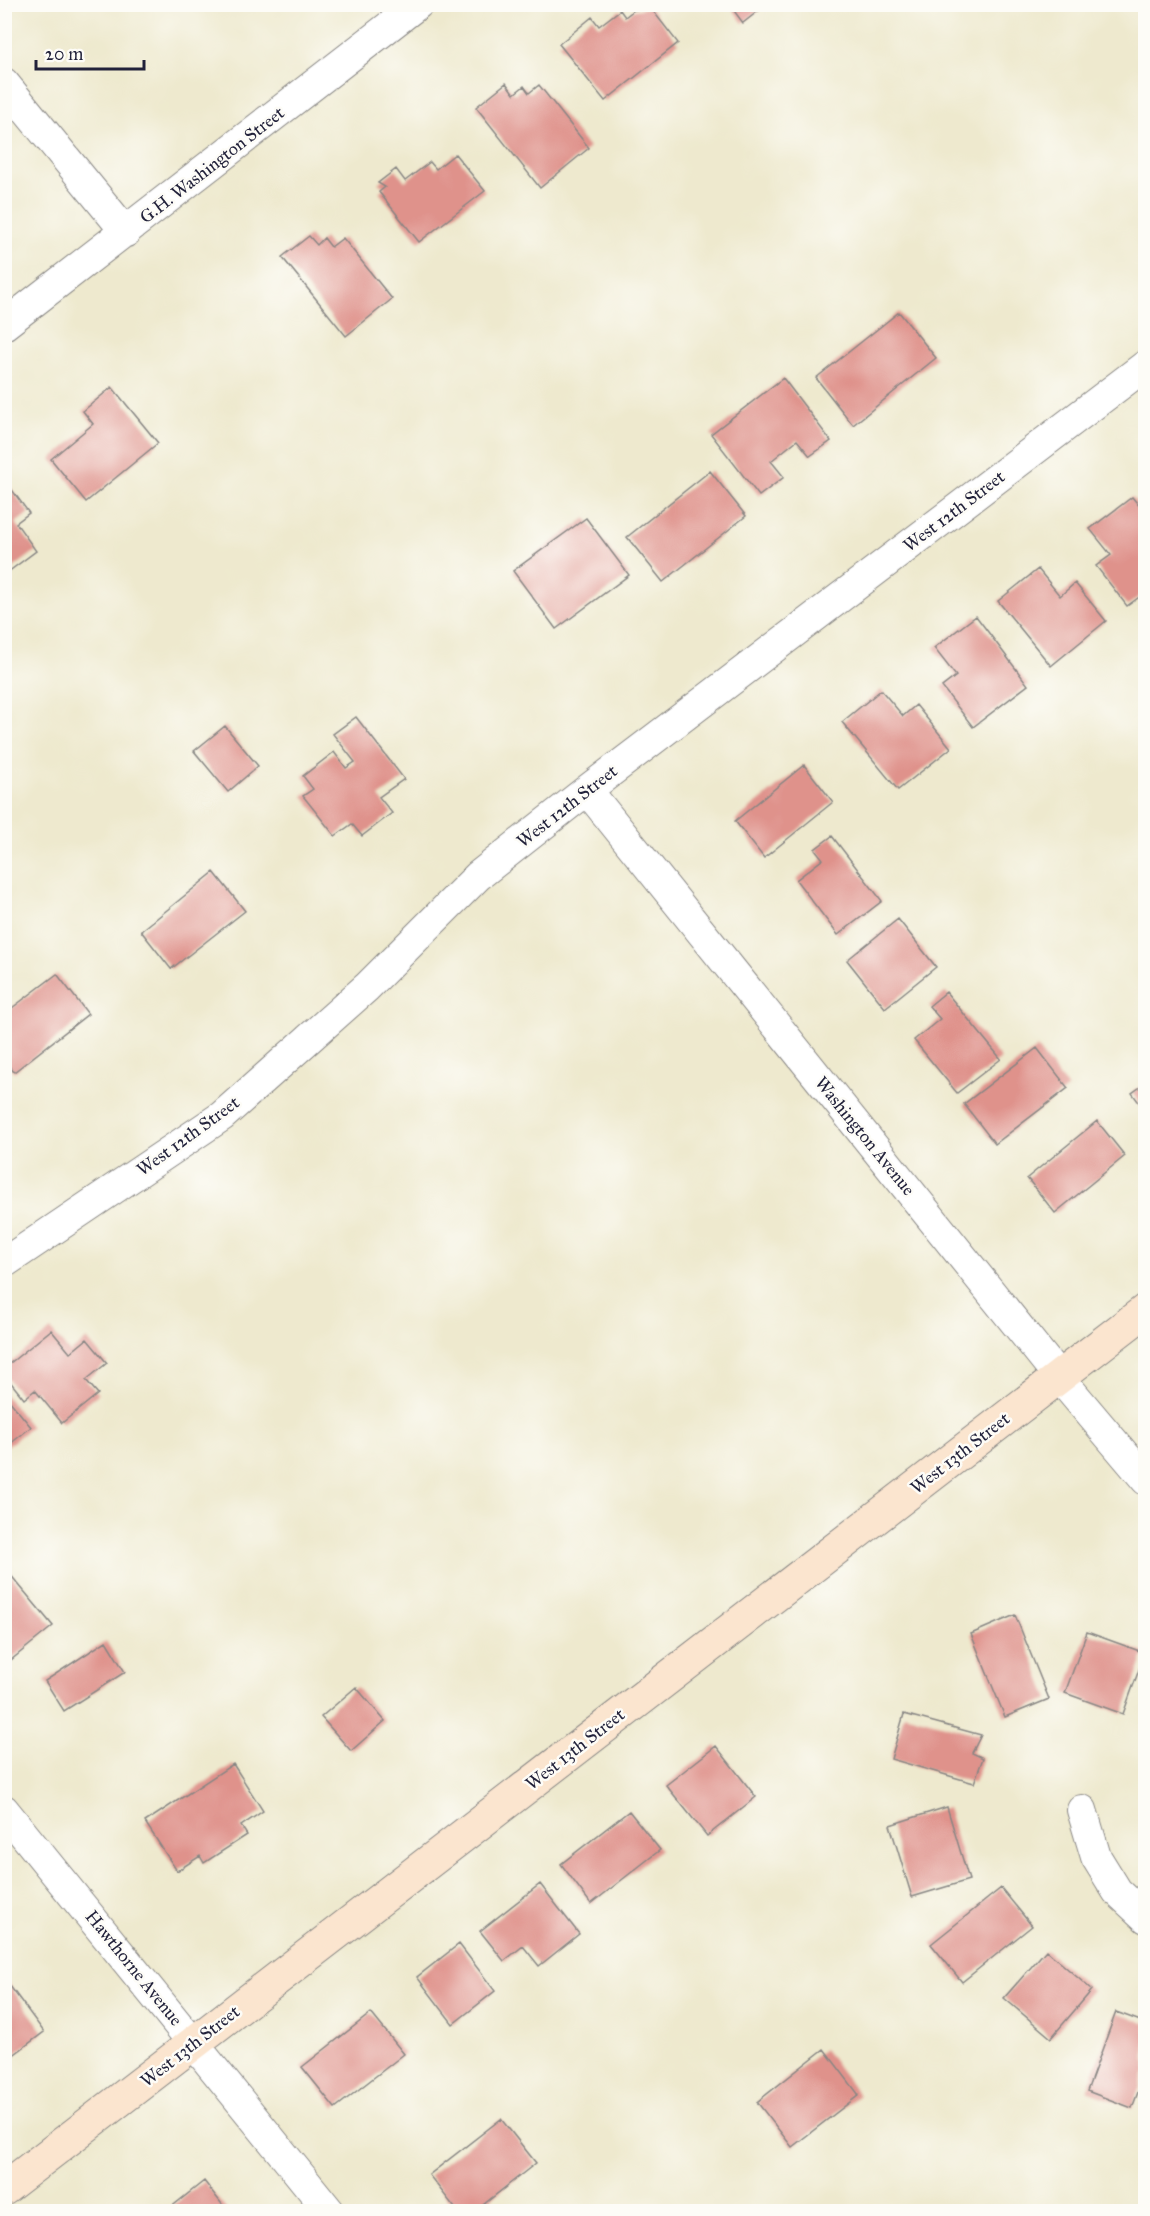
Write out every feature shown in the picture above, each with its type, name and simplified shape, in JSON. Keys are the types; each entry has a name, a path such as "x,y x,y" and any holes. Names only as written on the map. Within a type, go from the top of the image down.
{"street":[{"name":"G.H. Washington Street","path":"4,325 418,4"},
{"path":"4,83 126,232"},
{"name":"West 12th Street","path":"4,1263 222,1116 367,987 478,876 587,790 1146,365"},
{"name":"Washington Avenue","path":"587,790 1059,1377 1146,1480"},
{"name":"West 13th Street","path":"4,2188 1146,1310"},
{"name":"Hawthorne Avenue","path":"4,1810 330,2211"},
{"path":"1082,1810 1096,1857 1117,1891 1146,1918"}],"building":[{"path":"729,4 767,4 743,23"},
{"path":"650,7 678,43 605,101 559,44 592,17 599,26 620,10 625,17 634,10"},
{"path":"506,83 514,94 524,86 529,93 539,85 589,148 540,188 476,107"},
{"path":"455,154 485,191 419,242 379,192 385,187 378,183 396,169 405,181 430,162 436,169"},
{"path":"309,236 317,245 324,238 331,247 343,238 392,299 346,336 282,257"},
{"path":"899,312 936,358 853,425 816,378"},
{"path":"783,378 831,441 810,456 797,440 771,461 784,477 759,496 711,434"},
{"path":"112,387 158,443 86,502 51,459 93,424 83,411"},
{"path":"710,471 746,516 663,582 627,537"},
{"path":"4,479 29,513 16,523 36,551 4,575"},
{"path":"1132,497 1146,514 1146,592 1127,606 1096,566 1111,555 1090,529"},
{"path":"586,518 629,575 556,629 513,571"},
{"path":"1038,569 1060,596 1075,583 1106,621 1051,666 998,601"},
{"path":"976,616 1028,685 973,727 942,687 956,676 934,648"},
{"path":"881,690 903,716 916,705 951,748 898,790 842,722"},
{"path":"356,717 404,779 379,797 392,813 362,836 352,824 335,836 303,796 313,789 303,776 334,752 346,768 355,762 333,734"},
{"path":"225,726 258,766 228,792 194,751"},
{"path":"804,765 833,802 764,858 735,821"},
{"path":"832,836 882,901 838,935 796,880 823,859 815,849"},
{"path":"214,872 245,911 171,969 141,931"},
{"path":"898,919 936,967 885,1008 847,960"},
{"path":"57,974 88,1014 14,1072 4,1060 4,1014"},
{"path":"946,992 1001,1059 957,1093 914,1040 940,1019 929,1006"},
{"path":"1037,1048 1068,1088 995,1144 964,1104"},
{"path":"1146,1083 1146,1112 1132,1093"},
{"path":"1097,1121 1125,1156 1055,1213 1027,1178"},
{"path":"51,1330 70,1353 87,1339 107,1363 86,1380 98,1394 62,1423 35,1390 24,1399 4,1374 4,1368"},
{"path":"4,1394 31,1427 4,1449"},
{"path":"4,1567 53,1626 11,1660 4,1652"},
{"path":"1015,1615 1049,1699 1005,1717 971,1634"},
{"path":"1087,1632 1145,1653 1123,1714 1065,1693"},
{"path":"106,1641 125,1672 64,1711 45,1681"},
{"path":"356,1687 385,1721 351,1751 321,1717"},
{"path":"904,1714 981,1735 972,1753 983,1758 974,1783 891,1759"},
{"path":"716,1746 756,1797 707,1836 666,1785"},
{"path":"233,1764 263,1811 241,1826 247,1835 204,1863 200,1856 177,1871 145,1822"},
{"path":"947,1807 969,1880 912,1897 890,1825"},
{"path":"629,1811 660,1850 591,1904 561,1864"},
{"path":"540,1884 579,1934 539,1966 523,1946 504,1961 480,1931"},
{"path":"1001,1888 1032,1926 962,1982 931,1944"},
{"path":"459,1944 495,1991 453,2024 417,1977"},
{"path":"1046,1950 1092,1990 1051,2038 1004,1998"},
{"path":"4,1978 44,2032 4,2062"},
{"path":"1116,2012 1146,2023 1146,2071 1132,2108 1087,2091"},
{"path":"371,2013 404,2054 335,2108 302,2067"},
{"path":"824,2049 859,2095 792,2147 757,2102"},
{"path":"501,2119 536,2163 474,2212 458,2212 429,2175"},
{"path":"204,2181 228,2212 165,2212"}]}
